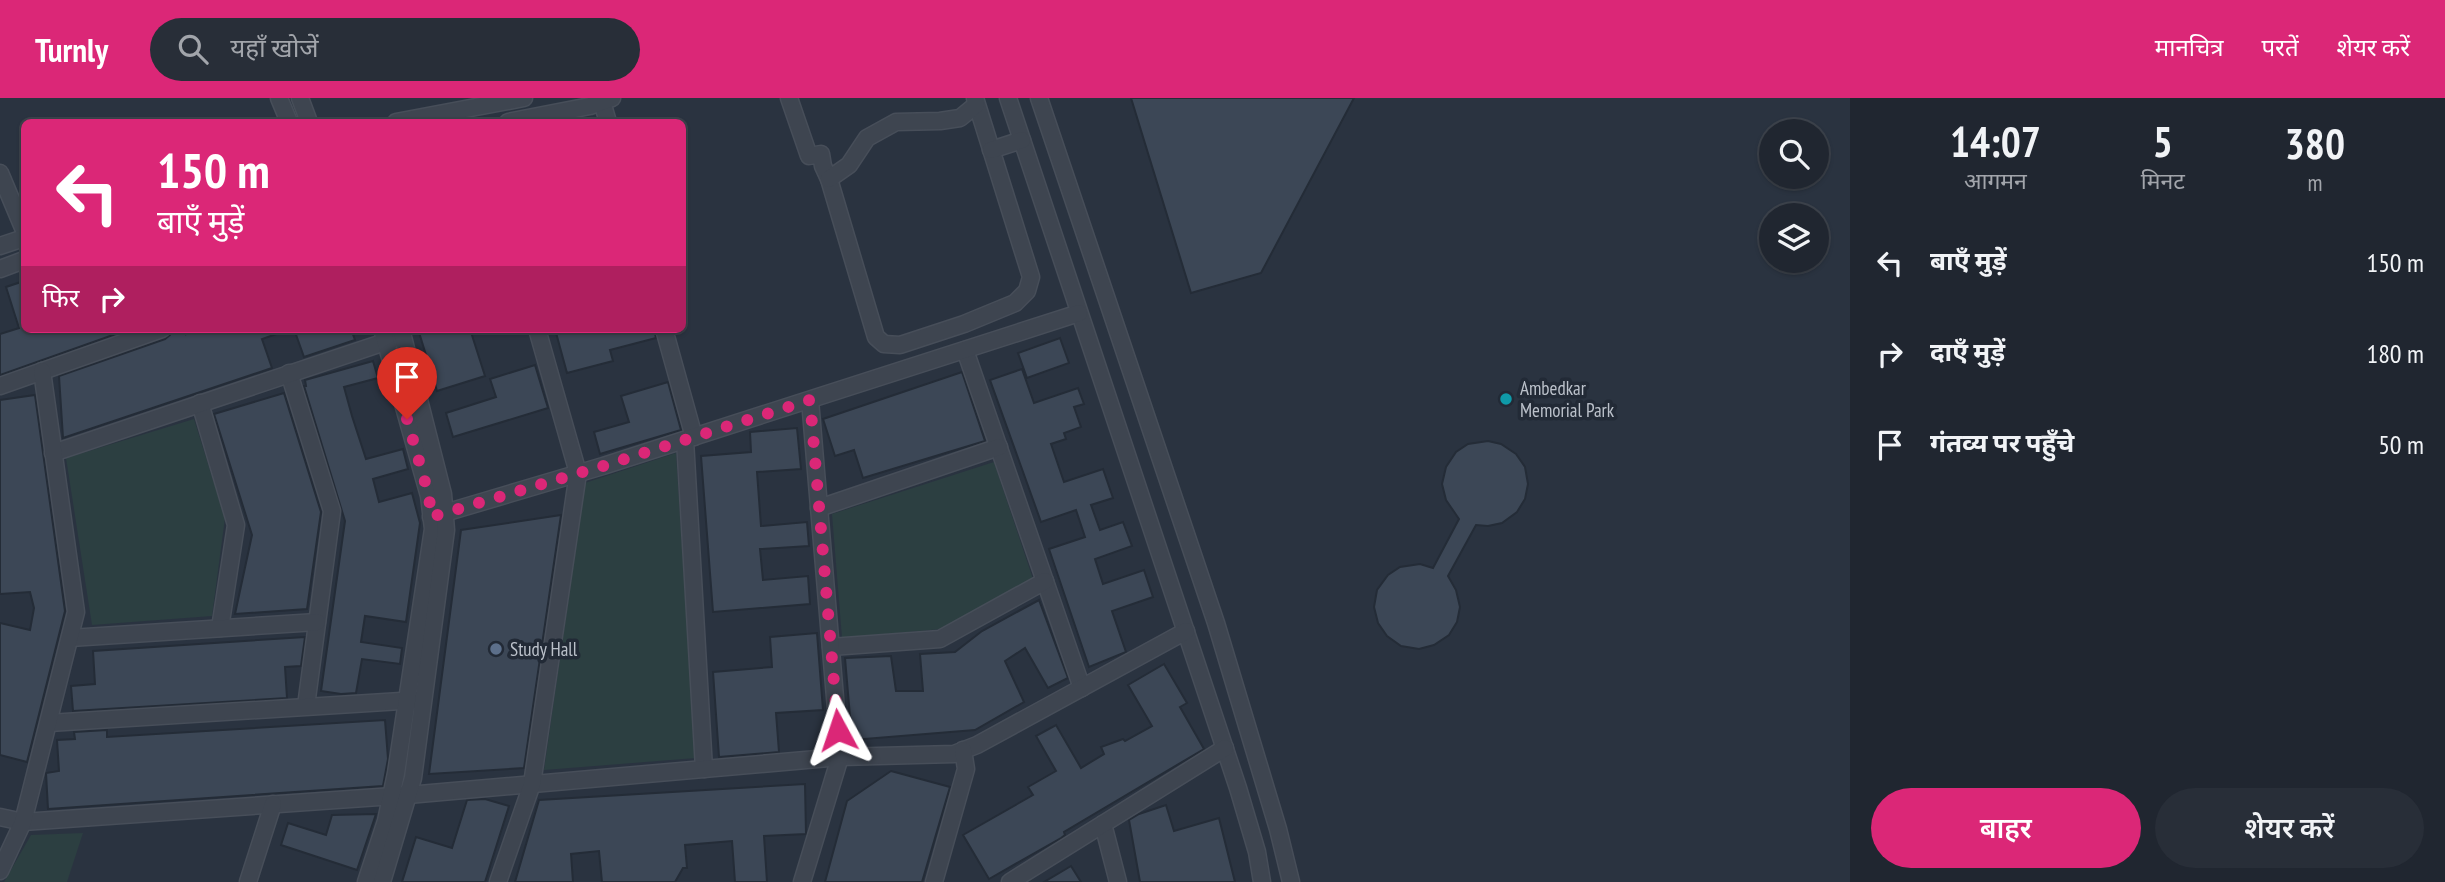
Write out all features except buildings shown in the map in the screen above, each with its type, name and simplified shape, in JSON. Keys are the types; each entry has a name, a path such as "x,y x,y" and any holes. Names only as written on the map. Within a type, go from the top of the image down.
{"street":[{"path":"279,98 288,119"},
{"path":"300,98 308,119"},
{"path":"412,119 524,98"},
{"path":"789,98 809,156 821,154 876,337 884,344 900,345 964,324 1016,303 1027,291 1031,277 975,102 960,118 896,122 867,138 849,165 829,178"},
{"path":"1008,98 1225,748 1257,852 1262,882"},
{"path":"1039,98 1216,623 1278,829 1291,882"},
{"path":"523,119 607,100 608,119"},
{"path":"991,150 1022,140"},
{"path":"0,173 21,223"},
{"path":"0,246 21,239"},
{"path":"0,269 21,261"},
{"path":"438,515 690,438 1079,313"},
{"path":"0,386 151,333"},
{"path":"382,882 413,778 415,700 433,529 443,494 402,333"},
{"path":"498,882 531,784 578,473 538,333"},
{"path":"665,333 690,438 704,769"},
{"path":"53,453 289,373 383,335 429,496 438,515"},
{"path":"965,350 1082,688"},
{"path":"0,871 23,822 76,612 42,371"},
{"path":"289,373 332,511 306,706"},
{"path":"802,882 840,757 810,400"},
{"path":"200,403 236,525 220,628"},
{"path":"819,508 999,447"},
{"path":"831,647 940,639 1045,581"},
{"path":"70,638 317,622"},
{"path":"0,817 23,822 408,795 840,757 954,754 977,746 1186,631"},
{"path":"48,723 415,700"},
{"path":"366,882 386,821 415,700"},
{"path":"1010,882 1225,748"},
{"path":"934,882 966,769 963,750"},
{"path":"248,882 273,804"},
{"path":"1103,824 1118,882"}],"shaded area":[{"path":"194,419 225,518 212,616 92,625 66,458"},
{"path":"676,453 696,758 544,770 585,483"},
{"path":"994,462 1033,579 942,629 842,638 832,514"},
{"path":"83,833 67,882 4,882 31,835"}],"place":[{"name":"Ambedkar Memorial Park","path":"1506,399"},
{"name":"Study Hall","path":"496,649"}],"route":[{"path":"407,419 429,496 431,517 810,400 838,730"}]}
